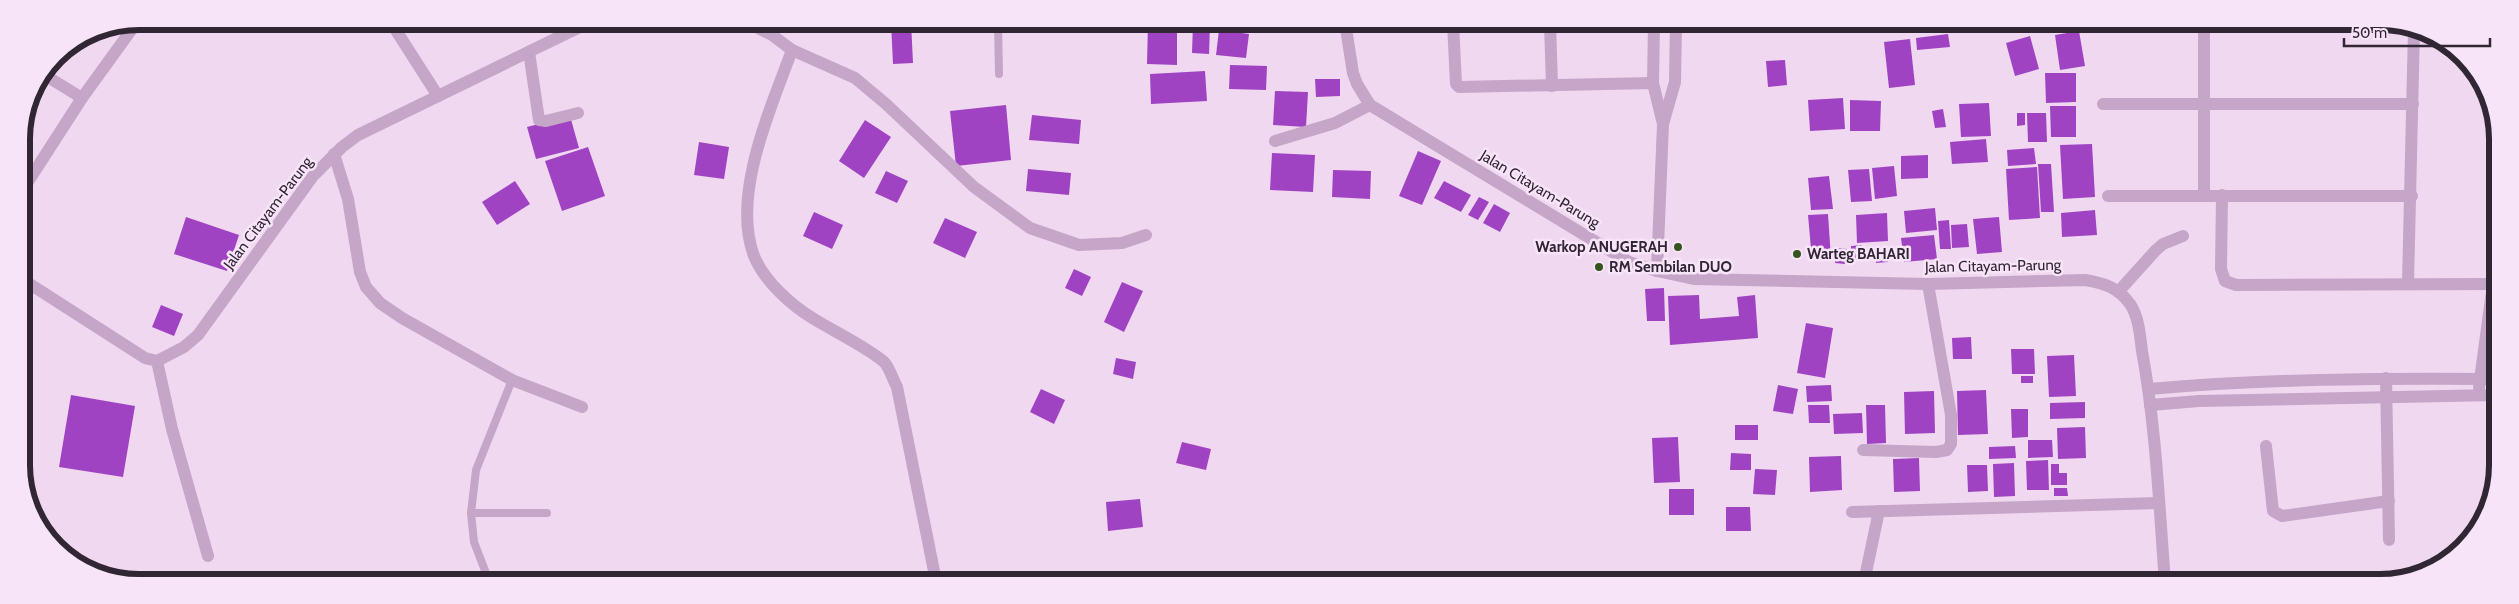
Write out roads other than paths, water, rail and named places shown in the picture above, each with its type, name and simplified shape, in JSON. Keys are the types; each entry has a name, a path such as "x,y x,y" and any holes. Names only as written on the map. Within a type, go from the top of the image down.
{"street":[{"path":"395,30 438,96"},
{"name":"Jalan Citayam-Parung","path":"157,361 184,347 198,335 313,176 334,154 358,135 574,30"},
{"path":"762,30 792,50 855,78 886,104 974,188 1030,228 1079,245 1122,243 1146,235"},
{"name":"Jalan Citayam-Parung","path":"1346,30 1353,73 1357,84 1370,105 1629,262 1657,271 1694,279 1928,284 2085,280 2104,283 2119,291"},
{"path":"1453,30 1456,84 1459,87 1653,83"},
{"path":"1550,30 1552,86"},
{"path":"1654,30 1653,83 1663,124"},
{"path":"1657,271 1663,124 1675,82 1676,30"},
{"path":"2204,30 2204,196"},
{"path":"30,179 82,98 131,31"},
{"path":"2408,283 2416,36"},
{"path":"792,50 762,133 749,183 748,220 754,256 774,286 811,318 885,363 897,387 935,574"},
{"path":"529,52 538,120 546,121 578,113"},
{"path":"49,78 82,98"},
{"path":"2103,104 2413,104"},
{"path":"1274,141 1335,122 1370,105"},
{"path":"334,154 348,199 356,254 366,287 380,302 402,318 512,380 582,407"},
{"path":"2222,195 2221,268 2225,281 2236,285 2489,284"},
{"path":"2108,196 2412,196"},
{"path":"2164,574 2149,389 2137,321 2131,305 2119,291 2156,250 2163,244 2182,236"},
{"path":"30,284 145,358 157,361 172,429 208,556"},
{"path":"1863,450 1936,452 1947,450 1951,444 1951,415 1928,284"},
{"path":"2479,395 2479,379 2489,316"},
{"path":"2149,389 2197,385 2386,378 2489,379"},
{"path":"2386,378 2388,397 2390,540"},
{"path":"2150,405 2199,401 2489,395"},
{"path":"2266,446 2273,510 2277,515 2282,516 2389,501"},
{"path":"1852,512 2158,503"},
{"path":"1866,574 1879,511"}],"lane":[{"path":"998,30 999,74"},
{"path":"486,574 474,542 472,512 476,470 512,380"},
{"path":"472,512 546,513"}],"place":[{"name":"Warkop ANUGERAH","path":"1678,247"},
{"name":"Warteg BAHARI","path":"1797,254"},
{"name":"RM Sembilan DUO","path":"1599,267"}]}
